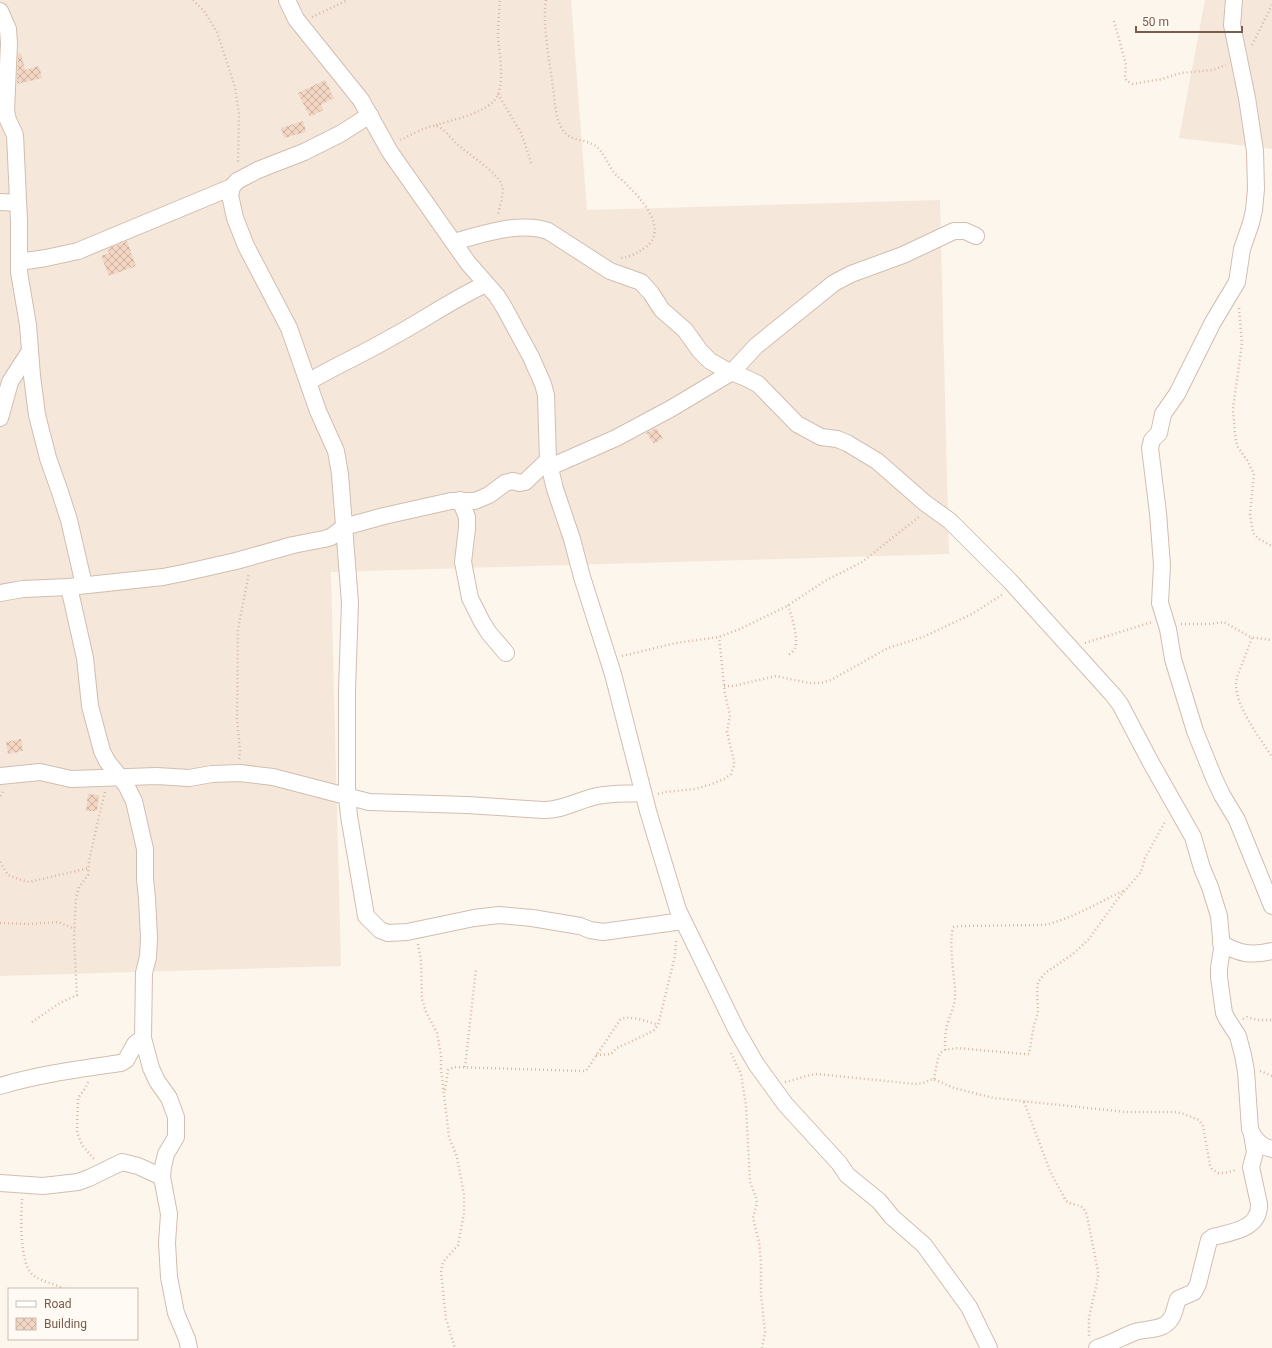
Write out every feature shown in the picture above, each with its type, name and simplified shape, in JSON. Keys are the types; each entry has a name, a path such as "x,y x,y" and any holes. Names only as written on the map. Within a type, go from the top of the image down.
{"street":[{"path":"287,0 299,24 361,100 387,146 468,263 505,309 531,357 543,384 546,395 549,464 555,489 572,539 582,577 608,660 648,811 681,921 736,1031 756,1064 785,1104 839,1163 847,1175 879,1201 892,1217 924,1245 969,1307 989,1348"},
{"path":"1234,0 1232,25 1244,50 1247,98 1255,151 1256,189 1254,210 1242,249 1237,282 1213,322 1177,394 1163,414 1159,433 1150,444 1162,565 1160,603 1172,648 1173,660 1195,731 1217,787 1237,820 1272,906"},
{"path":"0,11 8,29 9,43 6,111 8,120 15,135 19,272 28,325 37,414 48,458 69,520 90,706 102,751 115,777 134,801 145,849 145,879 149,938 148,956 144,973 143,1038 151,1068 157,1081 169,1098 176,1117 176,1137 166,1154 162,1167 162,1177 169,1214 167,1243 169,1277 176,1313 187,1339 189,1348"},
{"path":"19,262 78,251 235,184 258,170 310,149 340,134 370,115"},
{"path":"235,184 230,195 234,218 246,246 289,328 318,411 336,451 340,474 350,603 347,690 348,816 366,916 380,930 388,933 416,930 474,918 499,915 532,918 580,926 590,930 603,932 681,921"},
{"path":"0,202 18,203"},
{"path":"454,242 496,230 532,228 542,229 548,231 610,272 641,282 651,293 662,310 685,330 700,351 710,361 758,384 797,424 821,437 837,439 847,443 877,461 931,507 950,521 1015,586 1055,633 1071,647 1120,704 1193,837 1219,916 1221,943 1219,977 1224,1013 1238,1036 1246,1071 1249,1123 1255,1152 1251,1163 1260,1209 1256,1219 1243,1228 1209,1240 1198,1284 1194,1292 1178,1299 1171,1320 1157,1328 1136,1332 1093,1344"},
{"path":"0,593 23,589 77,586 164,577 236,561 293,545 331,537 344,527 384,516 451,500 475,502 489,495 505,483 513,481 520,483 525,482 549,464 616,438 672,408 732,372 756,346 834,283 852,274 903,255 954,230 965,231 976,236"},
{"path":"308,382 336,365 391,338 457,299 486,284"},
{"path":"0,418 10,382 30,351"},
{"path":"460,500 467,517 463,562 470,598 482,622 506,653"},
{"path":"0,776 43,772 71,779 157,776 189,778 212,774 240,773 273,777 370,802 467,805 549,810 596,796 608,794 643,793"},
{"path":"1221,943 1245,954 1263,953 1272,950"},
{"path":"0,1086 50,1073 124,1062 132,1048 143,1038"},
{"path":"1252,1134 1263,1146 1272,1149"},
{"path":"0,1183 43,1186 78,1182 122,1162 138,1166 162,1177"}],"path":[{"path":"193,0 204,11 218,32 235,86 239,114 235,184"},
{"path":"299,24 348,0"},
{"path":"387,146 417,132 479,110 493,102 498,94 500,86 500,56 498,37 500,0"},
{"path":"546,0 549,54 557,117 561,128 568,136 594,145 604,156 616,175 637,195 653,220 655,232 651,242 638,253 625,258 619,258"},
{"path":"1114,21 1126,65 1124,78 1129,83 1133,84 1162,79 1181,73 1222,68 1230,63 1254,39 1272,5"},
{"path":"498,94 521,133 532,165"},
{"path":"434,126 438,126 457,144 474,157 499,181 502,186 503,192 496,230"},
{"path":"1237,282 1242,343 1233,409 1235,434 1237,446 1247,460 1254,474 1250,514 1253,533 1259,539 1272,546"},
{"path":"608,660 676,643 719,637 740,629 788,605 825,581 862,562 896,537 931,507"},
{"path":"227,773 236,765 239,758 237,719 238,629 247,578 255,556"},
{"path":"724,686 733,686 776,676 809,683 821,683 831,680 888,648 923,637 972,614 1015,586"},
{"path":"788,605 793,622 796,646 788,655"},
{"path":"1071,647 1156,621 1165,620 1179,624 1224,622 1252,638 1272,640"},
{"path":"648,811 655,797 659,794 695,789 712,784 724,779 730,774 734,766 727,732 730,715 724,686 719,637"},
{"path":"1252,638 1235,683 1236,689 1241,708 1272,757"},
{"path":"32,1022 60,1003 77,995 74,939 76,898 80,887 88,875 99,816 115,777"},
{"path":"934,1079 938,1058 940,1053 945,1050 958,1048 1029,1054 1034,1025 1038,1013 1038,982 1045,973 1073,954 1088,939 1125,890 1141,872 1145,858 1175,803"},
{"path":"0,862 8,875 18,880 28,882 89,868"},
{"path":"945,1050 948,1022 955,1004 951,941 951,931 954,927 1044,925 1057,923 1125,890"},
{"path":"596,1055 610,1054 618,1048 647,1034 658,1025 675,956 681,921"},
{"path":"0,923 29,924 58,922 75,929"},
{"path":"416,930 421,961 422,999 426,1012 438,1033 449,1137 457,1157 464,1195 464,1213 458,1245 443,1262 441,1272 446,1319 455,1348"},
{"path":"465,1067 476,969"},
{"path":"445,1094 449,1068 496,1067 586,1071 620,1020 624,1017 658,1025"},
{"path":"1230,1024 1241,1021 1247,1017 1257,1020 1272,1020"},
{"path":"729,1050 741,1074 746,1106 750,1182 757,1203 753,1218 759,1242 761,1262 761,1293 765,1332 762,1348"},
{"path":"87,1068 88,1083 78,1098 76,1114 77,1132 82,1145 105,1171"},
{"path":"771,1084 817,1074 915,1084 934,1079 954,1088 976,1095 1024,1102 1126,1112 1176,1112 1199,1120 1203,1126 1210,1165 1214,1171 1218,1173 1225,1173 1243,1168 1251,1163"},
{"path":"1024,1102 1050,1171 1066,1201 1081,1205 1087,1216 1098,1271 1098,1278 1089,1317 1093,1344"},
{"path":"22,1185 22,1244 28,1269 32,1275 62,1288"}],"shaded area":[{"path":"0,0 571,0 587,210 940,200 949,554 331,572 341,966 0,976"},
{"path":"1205,0 1272,0 1272,149 1179,138"}],"building":[{"path":"21,53 25,70 39,66 42,78 17,84 18,54"},
{"path":"325,80 334,98 321,105 323,110 310,117 298,93"},
{"path":"303,121 306,132 284,138 281,128"},
{"path":"127,241 136,266 109,276 101,256 109,253 107,249"},
{"path":"656,428 663,438 654,444 646,433"},
{"path":"21,739 23,751 8,754 6,742"},
{"path":"88,794 99,795 97,811 86,811"}]}
